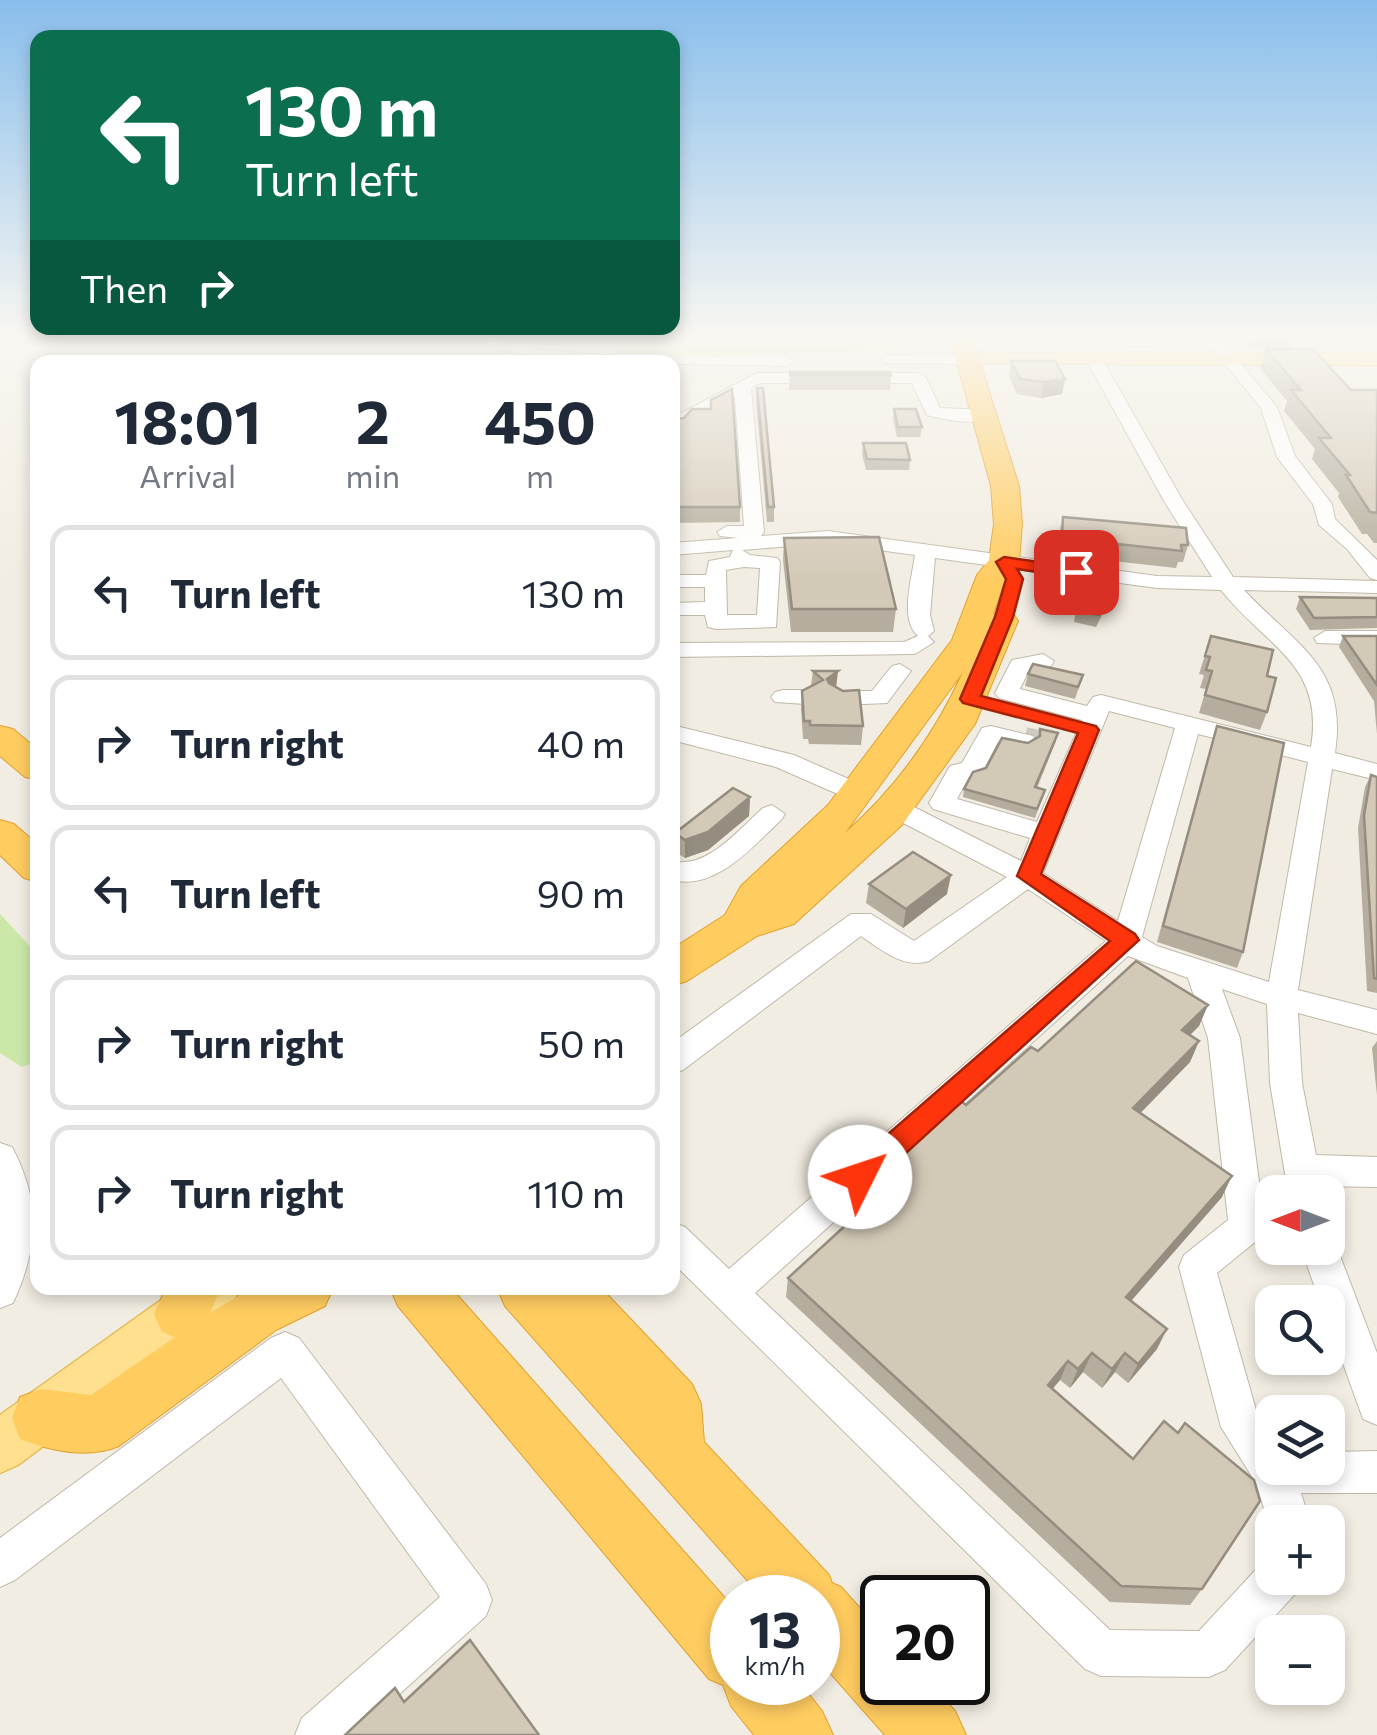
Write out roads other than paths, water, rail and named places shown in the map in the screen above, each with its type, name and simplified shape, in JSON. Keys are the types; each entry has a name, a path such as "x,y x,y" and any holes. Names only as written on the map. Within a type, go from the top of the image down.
{"highway":[{"path":"680,965 742,925 779,914 895,808 940,749 970,699 1004,617 1015,579 1004,562 1008,505 1002,465 987,419"},
{"path":"742,925 755,896 842,814 922,707 968,640 992,574 1004,562"},
{"path":"895,808 894,782 922,738 922,707"},
{"path":"0,737 30,762"},
{"path":"0,833 30,861"},
{"path":"12,1433 98,1425 257,1312 292,1295"},
{"path":"422,1295 710,1630"},
{"path":"530,1295 785,1575"},
{"path":"571,1295 672,1404 675,1453"},
{"path":"840,1634 860,1657"},
{"path":"773,1705 798,1735"},
{"path":"904,1705 931,1735"}],"main road":[{"path":"12,1433 197,1296"}],"street":[{"path":"680,532 754,532 745,419"},
{"path":"1129,419 1228,586 1303,662 1318,684 1327,716 1282,997 1286,1083 1301,1175"},
{"path":"1273,419 1286,457 1322,504 1326,522 1354,545 1377,574"},
{"path":"680,550 738,553 828,537 925,554"},
{"path":"770,562 738,553 716,565 716,622 768,622 770,562 774,554 796,551 925,554 1146,581 1228,586 1377,586"},
{"path":"680,650 906,648 923,637 920,615 925,554"},
{"path":"680,581 716,580"},
{"path":"680,609 716,608"},
{"path":"1325,638 1377,638"},
{"path":"1043,662 1020,665 1006,693 1081,737"},
{"path":"841,698 879,698 900,670"},
{"path":"970,699 1081,737"},
{"path":"680,1055 861,920 903,950 918,953 1028,876 1081,737 1102,702 1377,772"},
{"path":"730,1293 1127,940 1190,723"},
{"path":"1024,740 991,733 972,768 959,772 942,803 1046,834"},
{"path":"680,734 785,761 858,793"},
{"path":"895,808 1028,876 1147,954 1377,1022"},
{"path":"680,873 703,872 772,814"},
{"path":"1200,970 1224,1038 1247,1228 1196,1267 1240,1427 1255,1447"},
{"path":"0,1157 18,1188 19,1219 0,1291"},
{"path":"1319,1175 1377,1172"},
{"path":"680,1246 1101,1652 1209,1654 1263,1595"},
{"path":"1325,1265 1377,1405"},
{"path":"0,1566 285,1352 470,1600 319,1735"},
{"path":"1345,1472 1377,1472"}],"tunnel":[{"path":"1024,741 1059,749"}]}
